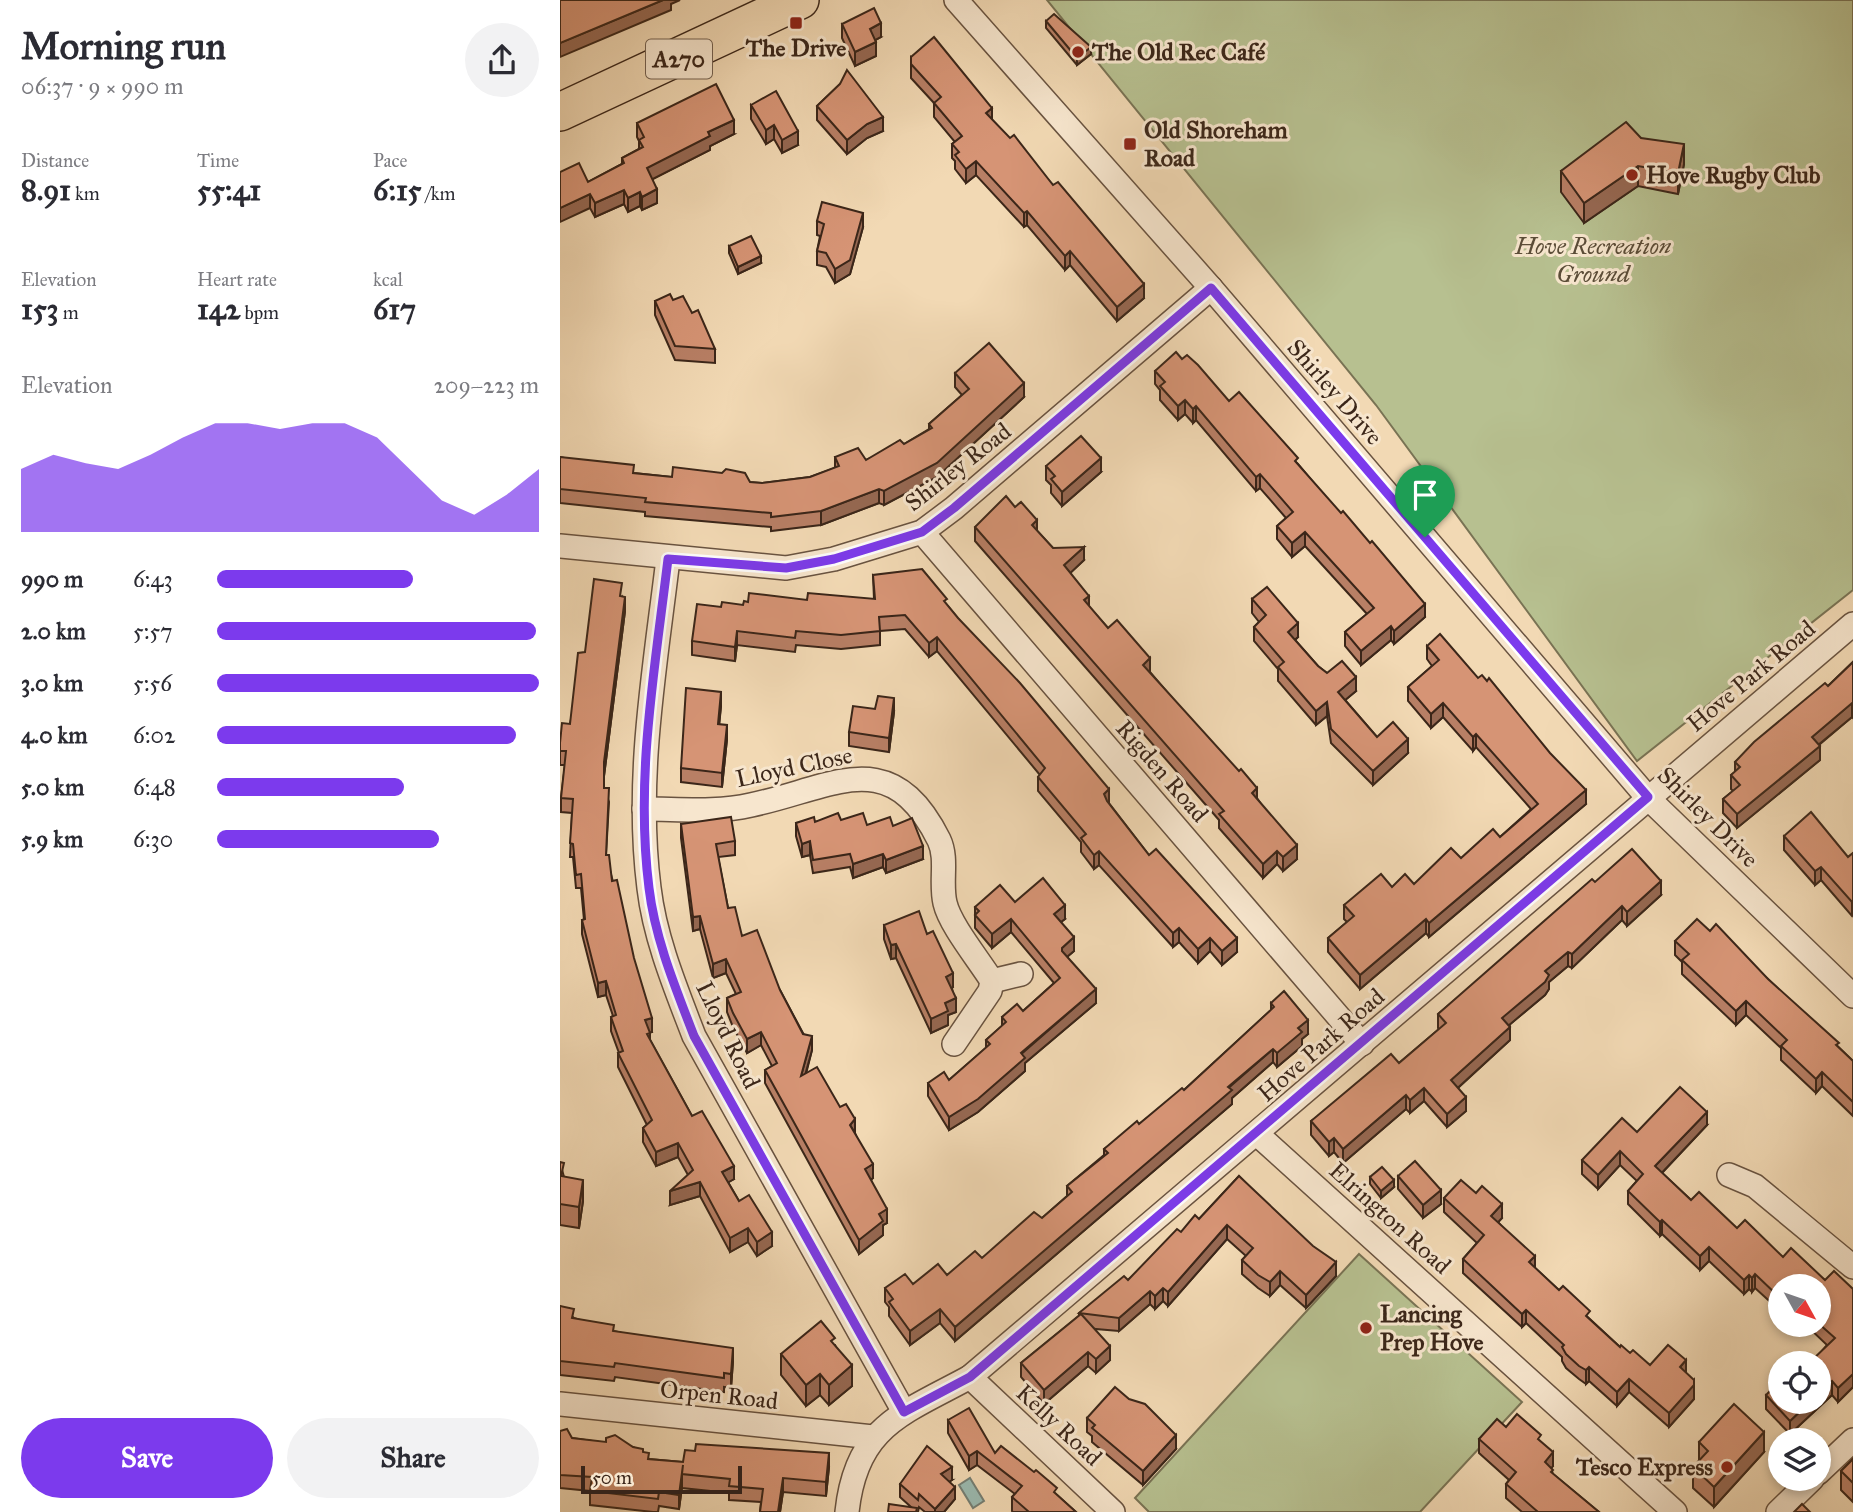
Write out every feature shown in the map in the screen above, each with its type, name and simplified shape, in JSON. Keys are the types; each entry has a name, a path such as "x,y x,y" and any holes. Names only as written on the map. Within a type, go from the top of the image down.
{"main road":[{"name":"A270","path":"560,112 800,0"}],"street":[{"name":"Shirley Drive","path":"956,0 1211,288 1648,797 1853,996"},
{"name":"Shirley Road","path":"560,546 668,559 786,568 834,559 922,532 954,508 1211,288"},
{"name":"Rigden Road","path":"922,532 1362,1044"},
{"name":"Lloyd Road","path":"668,559 647,732 644,809 649,890 672,979 694,1036 904,1412"},
{"name":"Hove Park Road","path":"846,1512 857,1463 873,1437 904,1412 970,1377 1853,624"},
{"name":"Lloyd Close","path":"644,809 707,810 748,806 862,778 893,784 917,804 941,844 944,859 942,886 946,907 992,981"},
{"path":"954,1044 990,990 992,981 1021,974"},
{"name":"Elrington Road","path":"1257,1134 1675,1512"},
{"path":"1729,1175 1755,1186 1853,1267"},
{"name":"Kelly Road","path":"970,1377 1113,1512"},
{"name":"Orpen Road","path":"560,1405 873,1437"},
{"path":"1831,1461 1853,1440"},
{"path":"1778,1512 1800,1491"}],"green space":[{"name":"Hove Recreation Ground","path":"1047,0 1853,0 1853,590 1637,761 1376,405"},
{"name":"Lancing Prep Hove","path":"1359,1254 1522,1402 1420,1512 1149,1512 1135,1498"}],"water":[{"path":"970,1478 984,1501 973,1508 959,1485"}],"building":[{"path":"560,0 663,0 560,43"},
{"path":"874,8 881,23 870,29 876,42 855,52 842,24"},
{"path":"1054,14 1091,47 1077,58 1046,21"},
{"path":"934,37 992,108 986,113 1010,138 1014,135 1053,185 1058,182 1144,284 1117,307 1070,251 1065,256 1027,211 1024,213 976,161 966,169 955,155 959,152 952,144 962,136 934,103 941,97 911,64 911,57"},
{"path":"847,70 883,117 867,124 847,140 817,106 840,84"},
{"path":"716,84 734,120 708,132 710,136 647,168 657,189 642,197 640,192 628,198 624,190 595,203 590,194 560,208 560,172 579,163 588,182 624,163 622,158 643,147 639,140 644,137 637,123"},
{"path":"776,91 798,131 782,140 774,125 766,130 751,105"},
{"path":"1626,122 1641,138 1684,144 1678,173 1638,166 1584,203 1561,171"},
{"path":"822,202 863,213 850,260 835,269 826,253 817,251 824,224 817,221"},
{"path":"751,236 761,256 738,267 729,246"},
{"path":"670,294 673,300 683,296 692,313 698,310 715,349 675,346 655,301"},
{"path":"989,343 1024,383 937,463 884,491 879,489 821,511 771,517 771,513 645,502 646,498 560,489 560,457 634,465 633,473 672,477 673,467 722,473 726,469 745,473 750,482 762,483 810,477 839,466 835,457 858,448 866,460 900,440 904,444 932,428 929,424 969,389 955,373"},
{"path":"1176,352 1182,359 1187,355 1198,365 1229,401 1239,392 1298,458 1295,461 1341,513 1343,511 1370,543 1372,541 1425,604 1394,631 1391,626 1361,651 1345,632 1374,608 1305,532 1292,543 1277,526 1293,512 1260,474 1256,477 1196,406 1193,409 1185,400 1178,406 1160,386 1165,382 1155,371"},
{"path":"1081,436 1101,458 1062,492 1051,479 1055,476 1046,466"},
{"path":"1006,496 1015,507 1021,502 1037,520 1032,525 1053,548 1084,547 1064,565 1089,596 1084,600 1108,628 1117,620 1150,658 1143,665 1257,788 1252,793 1297,845 1283,857 1277,851 1263,864 1219,814 1224,811 975,527"},
{"path":"922,569 947,599 944,601 958,618 1020,683 1109,789 1104,794 1107,801 1149,855 1156,849 1237,938 1222,951 1210,938 1198,949 1179,928 1173,933 1099,851 1094,855 1081,838 1086,834 1038,777 1045,768 937,637 929,643 905,615 879,617 880,631 841,635 796,631 795,638 737,631 735,647 692,641 697,604 721,607 722,602 743,605 744,601 748,602 749,593 807,600 808,593 875,599 873,575"},
{"path":"594,579 622,583 620,596 625,597 604,762 604,788 609,788 606,855 609,855 612,881 617,880 634,958 652,1018 645,1020 650,1033 647,1034 692,1116 702,1111 734,1166 722,1172 739,1201 749,1195 772,1232 757,1242 748,1228 730,1238 700,1182 670,1191 693,1170 678,1143 656,1152 643,1128 652,1120 618,1053 623,1051 611,1017 616,1015 606,981 598,983 582,920 585,919 581,874 576,875 573,844 570,843 573,799 561,798 566,751 560,751 560,743 562,723 570,724 578,653 585,652"},
{"path":"1267,587 1298,623 1288,632 1318,666 1327,673 1342,661 1356,677 1338,692 1377,737 1393,722 1408,739 1373,771 1331,729 1327,702 1316,711 1278,667 1284,662 1254,627 1266,615 1252,599"},
{"path":"1440,634 1478,678 1482,675 1487,681 1489,678 1550,753 1586,790 1429,923 1426,919 1360,975 1328,938 1354,916 1344,905 1381,874 1392,887 1405,874 1414,884 1451,848 1461,858 1493,829 1500,837 1538,804 1476,734 1473,737 1443,703 1431,714 1408,687 1439,660 1427,646"},
{"path":"1853,662 1853,704 1812,737 1820,746 1737,814 1723,799 1740,785 1731,775 1740,767 1735,762 1754,742 1825,683 1828,686"},
{"path":"686,688 721,692 718,724 727,725 722,773 681,768"},
{"path":"878,696 894,698 889,738 849,732 853,706 875,709"},
{"path":"1811,812 1848,857 1853,853 1852,902 1821,867 1815,871 1784,836"},
{"path":"838,813 841,820 863,813 867,825 890,817 893,826 912,818 923,846 886,860 883,854 853,864 850,854 813,860 810,841 802,844 796,823 814,817 815,822"},
{"path":"731,817 735,841 716,844 728,908 735,907 742,936 757,930 780,990 803,1034 812,1036 801,1076 817,1067 840,1107 846,1104 855,1119 850,1125 873,1164 865,1169 887,1209 879,1214 883,1221 859,1240 765,1070 777,1063 761,1032 747,1039 733,1013 727,998 741,992 726,959 713,964 700,916 693,917 681,824"},
{"path":"1632,849 1661,881 1627,912 1622,906 1572,954 1568,952 1545,971 1549,975 1545,982 1502,1018 1510,1027 1451,1080 1466,1097 1447,1114 1424,1088 1410,1100 1406,1095 1343,1149 1334,1138 1329,1142 1311,1121 1391,1054 1399,1063 1446,1023 1438,1014 1592,879 1595,882"},
{"path":"1043,878 1065,905 1054,914 1074,937 1062,951 1096,989 1021,1053 1025,1058 978,1099 949,1117 928,1083 944,1072 949,1080 990,1044 986,1040 1006,1022 1002,1017 1017,1004 1023,1011 1060,978 1011,919 992,934 975,915 979,911 975,907 1000,885 1015,902"},
{"path":"919,911 927,934 933,931 953,973 946,977 956,998 945,1003 948,1011 931,1019 896,944 891,945 884,925"},
{"path":"1697,919 1710,931 1716,924 1768,979 1839,1043 1836,1045 1853,1061 1853,1102 1822,1072 1816,1079 1781,1046 1787,1040 1746,1001 1736,1011 1682,960 1689,954 1675,941"},
{"path":"1284,991 1308,1020 1298,1028 1302,1032 1277,1053 1273,1049 1228,1087 1232,1090 955,1327 940,1309 910,1331 889,1302 893,1299 885,1288 905,1274 913,1284 938,1264 947,1275 975,1251 982,1258 1034,1212 1042,1218 1072,1192 1067,1186 1108,1153 1104,1149 1137,1121 1139,1124 1182,1088 1184,1090 1274,1007 1271,1003"},
{"path":"1680,1087 1707,1112 1655,1166 1691,1200 1699,1192 1737,1228 1745,1220 1783,1257 1791,1248 1819,1274 1768,1274 1768,1286 1755,1274 1744,1280 1709,1247 1700,1256 1628,1191 1643,1174 1620,1151 1598,1175 1582,1160 1622,1118 1637,1132"},
{"path":"1415,1161 1441,1190 1423,1205 1398,1176"},
{"path":"560,1162 564,1163 561,1176 583,1180 579,1207 560,1204"},
{"path":"1382,1167 1394,1180 1381,1191 1370,1177"},
{"path":"1239,1176 1313,1246 1336,1262 1306,1295 1280,1271 1270,1282 1258,1275 1242,1260 1253,1248 1227,1225 1168,1292 1163,1288 1155,1296 1150,1291 1119,1318 1079,1313 1124,1276 1128,1280 1177,1229 1181,1232 1195,1215 1199,1219"},
{"path":"1461,1180 1476,1193 1482,1186 1502,1204 1491,1216 1535,1256 1529,1262 1559,1290 1563,1286 1590,1311 1586,1316 1620,1347 1621,1345 1630,1353 1633,1350 1650,1365 1668,1345 1686,1360 1680,1367 1694,1380 1694,1385 1669,1413 1629,1379 1617,1392 1589,1367 1586,1370 1579,1366 1566,1354 1562,1347 1564,1345 1526,1310 1522,1314 1463,1259 1484,1235 1444,1198"},
{"path":"1834,1271 1853,1289 1853,1374 1838,1388 1831,1382 1831,1351 1821,1351 1835,1338 1831,1334 1831,1274"},
{"path":"560,1306 574,1309 572,1318 614,1325 613,1331 733,1348 731,1374 724,1373 724,1378 615,1363 614,1367 560,1361"},
{"path":"1081,1314 1110,1346 1096,1359 1088,1352 1044,1390 1021,1363"},
{"path":"821,1321 835,1338 831,1341 852,1365 829,1385 820,1374 806,1385 781,1354"},
{"path":"1115,1387 1129,1399 1145,1404 1176,1435 1143,1471 1092,1428 1095,1425 1087,1418"},
{"path":"1734,1404 1764,1432 1714,1487 1693,1467 1708,1451 1699,1442"},
{"path":"969,1408 995,1453 1001,1446 1034,1472 1036,1470 1057,1488 1054,1492 1076,1512 1029,1512 1012,1497 1022,1486 977,1451 969,1456 948,1420"},
{"path":"1517,1414 1541,1435 1538,1439 1553,1452 1545,1462 1553,1470 1551,1472 1599,1512 1538,1512 1506,1484 1516,1472 1479,1439 1497,1419 1506,1427"},
{"path":"1784,1414 1797,1414 1790,1421"},
{"path":"567,1429 572,1438 606,1442 606,1438 615,1435 633,1447 649,1453 648,1459 683,1462 685,1450 695,1451 696,1444 829,1453 826,1482 783,1478 778,1512 760,1512 763,1489 729,1486 730,1479 682,1474 683,1465 679,1495 659,1492 658,1499 590,1491 592,1477 560,1475 560,1431"},
{"path":"927,1446 952,1467 941,1474 955,1487 935,1509 919,1494 918,1500 900,1484"},
{"path":"1853,1459 1853,1483 1841,1471"},
{"path":"889,1504 917,1508 916,1512 888,1512"},
{"path":"1802,1504 1810,1512 1794,1512"}],"place":[{"name":"The Drive","path":"796,23"},
{"name":"The Old Rec Café","path":"1078,52"},
{"name":"Old Shoreham Road","path":"1130,144"},
{"name":"Hove Rugby Club","path":"1632,175"},
{"name":"Lancing Prep Hove","path":"1366,1328"},
{"name":"Tesco Express","path":"1727,1467"}],"route":[{"path":"1211,288 1425,537 1648,797 970,1377 904,1412 694,1036 672,979 649,890 644,809 647,732 668,559 786,568 834,559 922,532 954,508 1211,288"}]}
